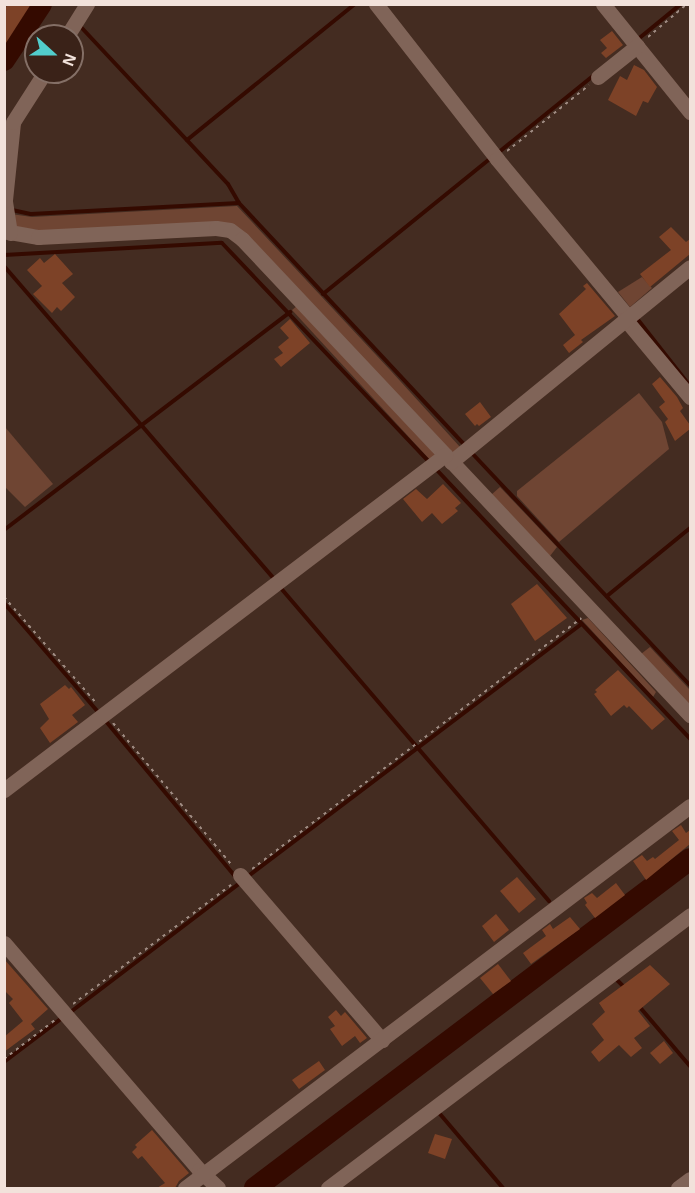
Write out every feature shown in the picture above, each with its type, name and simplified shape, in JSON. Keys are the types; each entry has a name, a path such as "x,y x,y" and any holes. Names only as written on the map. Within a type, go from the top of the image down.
{"street":[{"path":"74,24 87,4"},
{"path":"376,4 497,159 628,315 690,397"},
{"path":"603,4 690,112"},
{"path":"598,77 637,46"},
{"path":"37,84 13,122 5,205 7,232 38,237 216,228 230,230 242,239 440,462 690,715"},
{"path":"4,790 108,717 440,462 467,448 628,315 690,267"},
{"path":"197,1179 690,806"},
{"path":"242,878 382,1040"},
{"path":"328,1188 690,915"},
{"path":"4,943 197,1179 218,1188"},
{"path":"678,1188 690,1179"}],"path":[{"path":"637,46 687,4"},
{"path":"497,159 598,77"},
{"path":"4,597 108,717 242,878"},
{"path":"4,1059 580,618"}],"shaded area":[{"path":"237,206 460,447 454,453 232,223 45,231 14,227 11,214 32,217"},
{"path":"642,277 652,288 630,307 618,292"},
{"path":"297,306 432,451 435,455 430,460 292,310"},
{"path":"639,393 662,422 669,449 559,542 517,496 517,491"},
{"path":"5,427 53,484 25,507 5,487"},
{"path":"500,487 557,547 550,556 491,495"},
{"path":"588,618 656,692 653,697 582,620"},
{"path":"650,647 690,690 690,707 641,654"}],"building":[{"path":"8,4 31,4 4,46 4,10"},
{"path":"612,31 623,45 606,58 601,53 607,48 600,40"},
{"path":"634,65 644,70 657,87 648,103 643,101 636,116 608,100 620,76 627,80"},
{"path":"671,227 686,242 690,239 690,254 650,287 640,274 671,250 659,237"},
{"path":"55,254 73,274 62,283 75,297 61,311 57,307 52,313 33,294 42,286 27,270 40,258 44,263"},
{"path":"587,283 615,316 581,340 583,342 569,353 563,345 575,335 559,314 586,289 583,286"},
{"path":"290,319 310,343 281,367 274,359 283,353 278,347 289,338 280,328"},
{"path":"660,377 677,397 683,408 680,411 690,425 690,429 675,441 665,422 668,419 659,407 665,402 652,384"},
{"path":"480,402 491,417 479,426 477,424 475,426 465,414"},
{"path":"443,484 461,503 455,508 458,511 442,524 432,513 422,522 403,499 416,489 427,499"},
{"path":"537,584 567,618 535,641 511,604"},
{"path":"618,670 665,719 652,730 629,706 627,708 624,705 611,716 594,694 597,692 595,690"},
{"path":"65,685 69,689 71,687 85,705 72,715 78,722 50,743 40,728 49,719 40,704"},
{"path":"681,825 686,833 690,830 690,844 646,880 633,861 642,855 647,861 653,857 655,859 679,840 672,831"},
{"path":"517,877 536,899 519,913 500,891"},
{"path":"616,883 625,895 595,918 585,905 587,903 584,898 592,893 597,898"},
{"path":"496,914 509,930 494,942 482,926"},
{"path":"570,917 580,929 531,964 523,953 546,936 542,930 550,924 553,929"},
{"path":"4,959 48,1009 31,1024 35,1029 4,1052 4,1037 23,1021 9,1003 13,999 4,990"},
{"path":"498,964 511,981 493,994 480,978"},
{"path":"650,965 670,984 638,1011 650,1026 634,1038 642,1048 631,1057 619,1045 599,1062 591,1052 604,1040 592,1024 605,1012 599,1003"},
{"path":"336,1010 341,1016 345,1012 367,1038 360,1043 355,1036 342,1046 330,1029 335,1026 328,1017"},
{"path":"664,1041 673,1053 660,1064 650,1053"},
{"path":"319,1061 325,1070 299,1089 292,1080"},
{"path":"152,1130 189,1173 179,1181 175,1188 157,1188 165,1183 142,1156 138,1159 132,1152 137,1147 135,1145"},
{"path":"435,1134 452,1139 445,1159 428,1153"}],"waterway":[{"path":"4,60 41,4"},
{"path":"187,140 355,4"},
{"path":"637,40 681,4"},
{"path":"84,30 228,184 239,203"},
{"path":"499,152 594,75"},
{"path":"323,294 491,158"},
{"path":"12,210 31,214 239,203 465,445"},
{"path":"4,255 222,243 428,461"},
{"path":"4,266 274,579"},
{"path":"4,530 290,312"},
{"path":"635,316 690,386"},
{"path":"470,451 690,685"},
{"path":"434,467 690,739"},
{"path":"607,596 690,528"},
{"path":"279,586 549,901"},
{"path":"4,603 98,712"},
{"path":"247,877 581,624"},
{"path":"104,719 235,876"},
{"path":"255,1188 690,859"},
{"path":"68,1014 241,882"},
{"path":"617,980 624,987"},
{"path":"638,1005 690,1066"},
{"path":"4,1062 62,1018"},
{"path":"440,1114 503,1188"}]}
